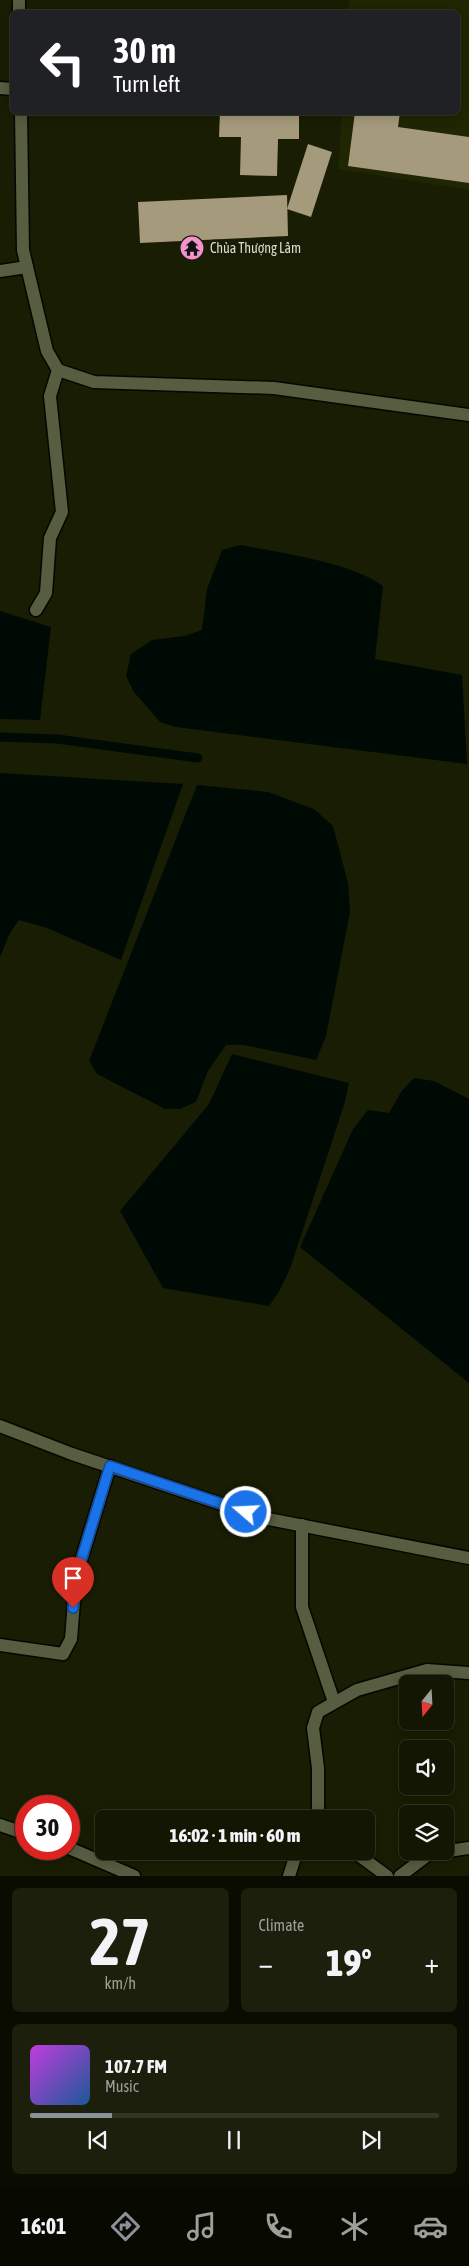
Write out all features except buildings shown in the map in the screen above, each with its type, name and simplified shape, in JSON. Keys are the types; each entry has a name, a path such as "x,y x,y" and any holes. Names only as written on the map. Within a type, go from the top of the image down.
{"street":[{"path":"21,115 23,250 47,351 58,370 94,382 274,388 469,415"},
{"path":"0,271 27,267"},
{"path":"36,610 46,592 50,538 62,512 50,396 58,370"},
{"path":"0,1426 263,1518 469,1558"},
{"path":"0,1645 63,1654 71,1639 76,1577 110,1466"},
{"path":"302,1525 302,1607 334,1702"},
{"path":"318,1810 318,1768 313,1728 318,1712 357,1690 427,1670 469,1673"},
{"path":"1,1827 15,1831"},
{"path":"400,1876 429,1854 469,1848"},
{"path":"80,1853 134,1876"},
{"path":"289,1876 294,1860"},
{"path":"365,1860 387,1876"}],"shaded area":[{"path":"349,0 469,0 469,190 338,169 342,115 460,115 460,10 348,10"},
{"path":"241,545 334,564 368,577 383,586 375,659 462,675 467,764 176,727 160,722 134,692 126,676 131,654 152,640 185,636 202,630 207,589 222,550"},
{"path":"0,611 51,627 40,720 0,719"},
{"path":"0,773 183,784 121,960 47,928 19,920 10,933 0,957"},
{"path":"197,785 268,792 314,809 333,826 348,883 350,912 326,1036 316,1060 244,1045 226,1045 208,1071 196,1102 180,1109 165,1109 97,1074 89,1061"},
{"path":"232,1054 349,1083 344,1105 291,1266 280,1290 269,1306 163,1288 120,1211 209,1104"},
{"path":"414,1078 434,1081 469,1099 469,1383 300,1247 353,1129 368,1110 389,1113 401,1092"}],"waterway":[{"path":"0,737 57,739 198,758"}],"place":[{"name":"Chùa Thượng Lâm","path":"192,248"}],"route":[{"path":"73,1608 76,1577 110,1466 246,1512"}]}
